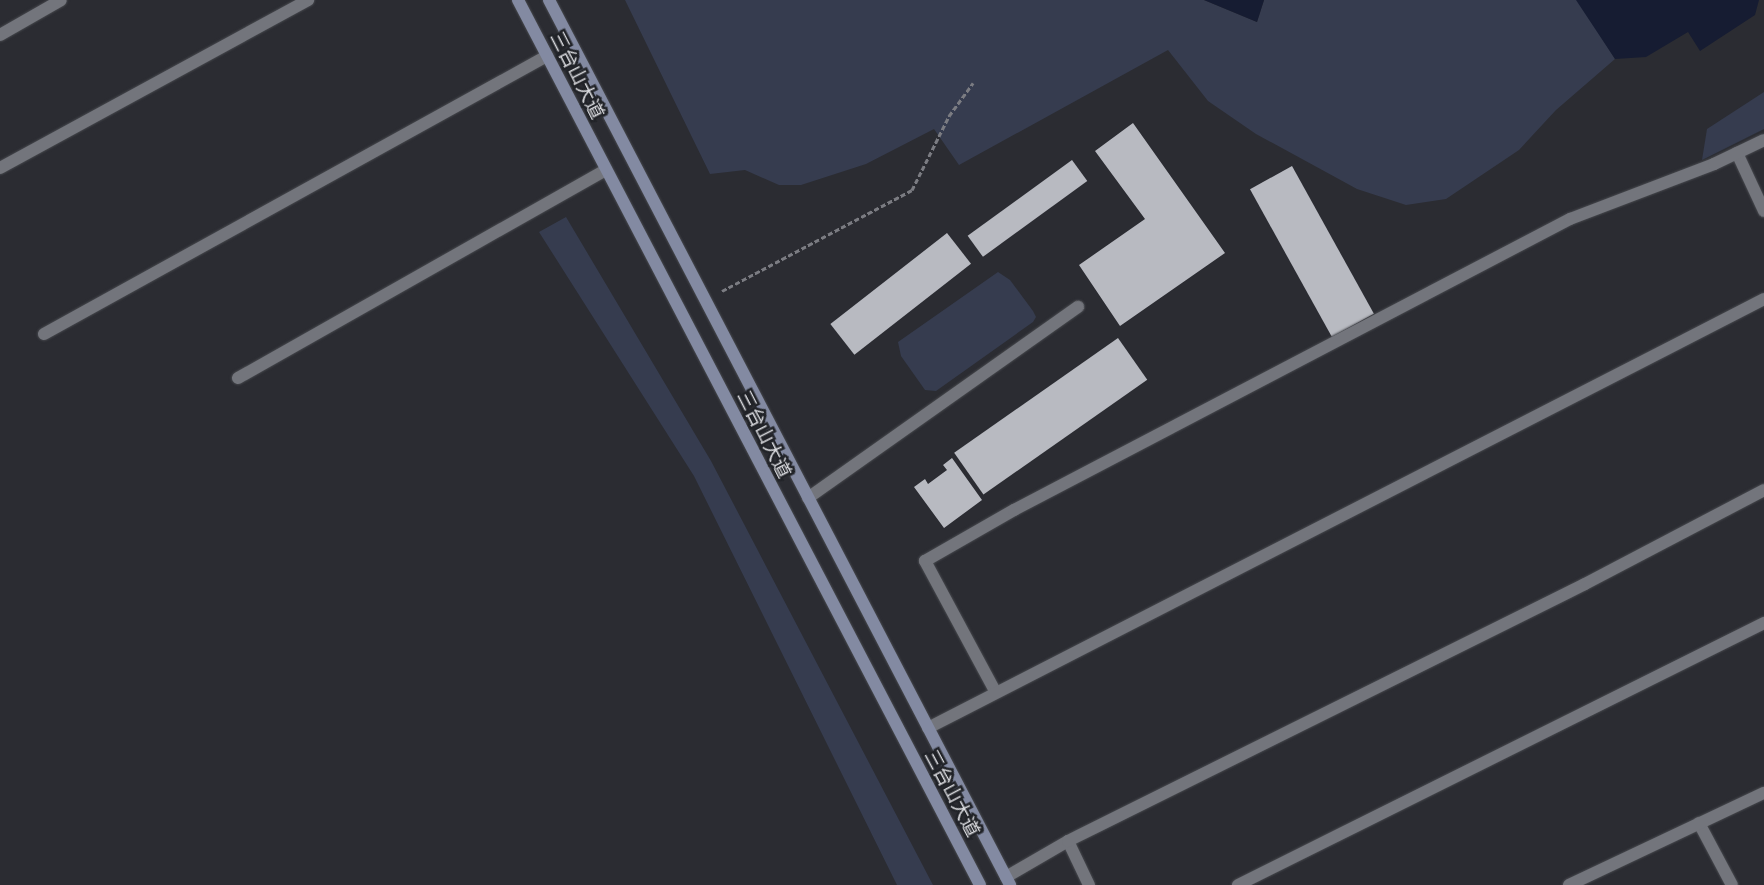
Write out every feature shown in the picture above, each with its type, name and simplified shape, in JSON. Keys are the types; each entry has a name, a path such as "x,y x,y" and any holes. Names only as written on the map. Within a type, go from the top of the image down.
{"main road":[{"name":"三台山大道","path":"518,0 980,885"},
{"name":"三台山大道","path":"549,0 1008,881"}],"street":[{"path":"0,35 60,0"},
{"path":"0,168 308,0"},
{"path":"44,334 547,56"},
{"path":"995,692 924,561 1014,510 1570,219 1737,154 1764,140"},
{"path":"1737,154 1764,211"},
{"path":"238,378 606,170"},
{"path":"928,728 1764,299"},
{"path":"808,498 1078,307"},
{"path":"1008,881 1068,842 1585,584 1764,490"},
{"path":"1238,885 1764,623"},
{"path":"1569,885 1764,793"},
{"path":"1699,823 1732,885"},
{"path":"1068,842 1089,885"}],"path":[{"path":"705,300 912,190 949,116 973,83"}],"shaded area":[{"path":"625,0 1204,0 1257,22 1264,0 1578,0 1615,59 1556,110 1519,150 1446,199 1406,205 1357,189 1256,134 1208,101 1168,50 959,165 934,129 866,164 801,185 779,185 745,170 710,174"},
{"path":"1204,0 1264,0 1257,22"},
{"path":"1576,0 1759,0 1755,15 1700,51 1688,32 1646,57 1615,59"},
{"path":"1764,92 1764,129 1702,160 1707,129"},
{"path":"566,217 711,461 933,885 897,885 694,476 539,232"},
{"path":"998,272 1010,280 1033,311 1036,317 1033,322 936,391 925,390 901,356 898,342"}],"building":[{"path":"1133,123 1225,253 1120,326 1079,265 1145,219 1095,151"},
{"path":"1072,160 1087,181 983,257 968,236"},
{"path":"1292,166 1374,314 1332,337 1250,189"},
{"path":"947,233 971,264 854,355 830,324"},
{"path":"1118,338 1147,380 983,494 954,453"},
{"path":"952,458 982,500 944,528 914,487 925,479 928,484 947,470 943,465"}]}
